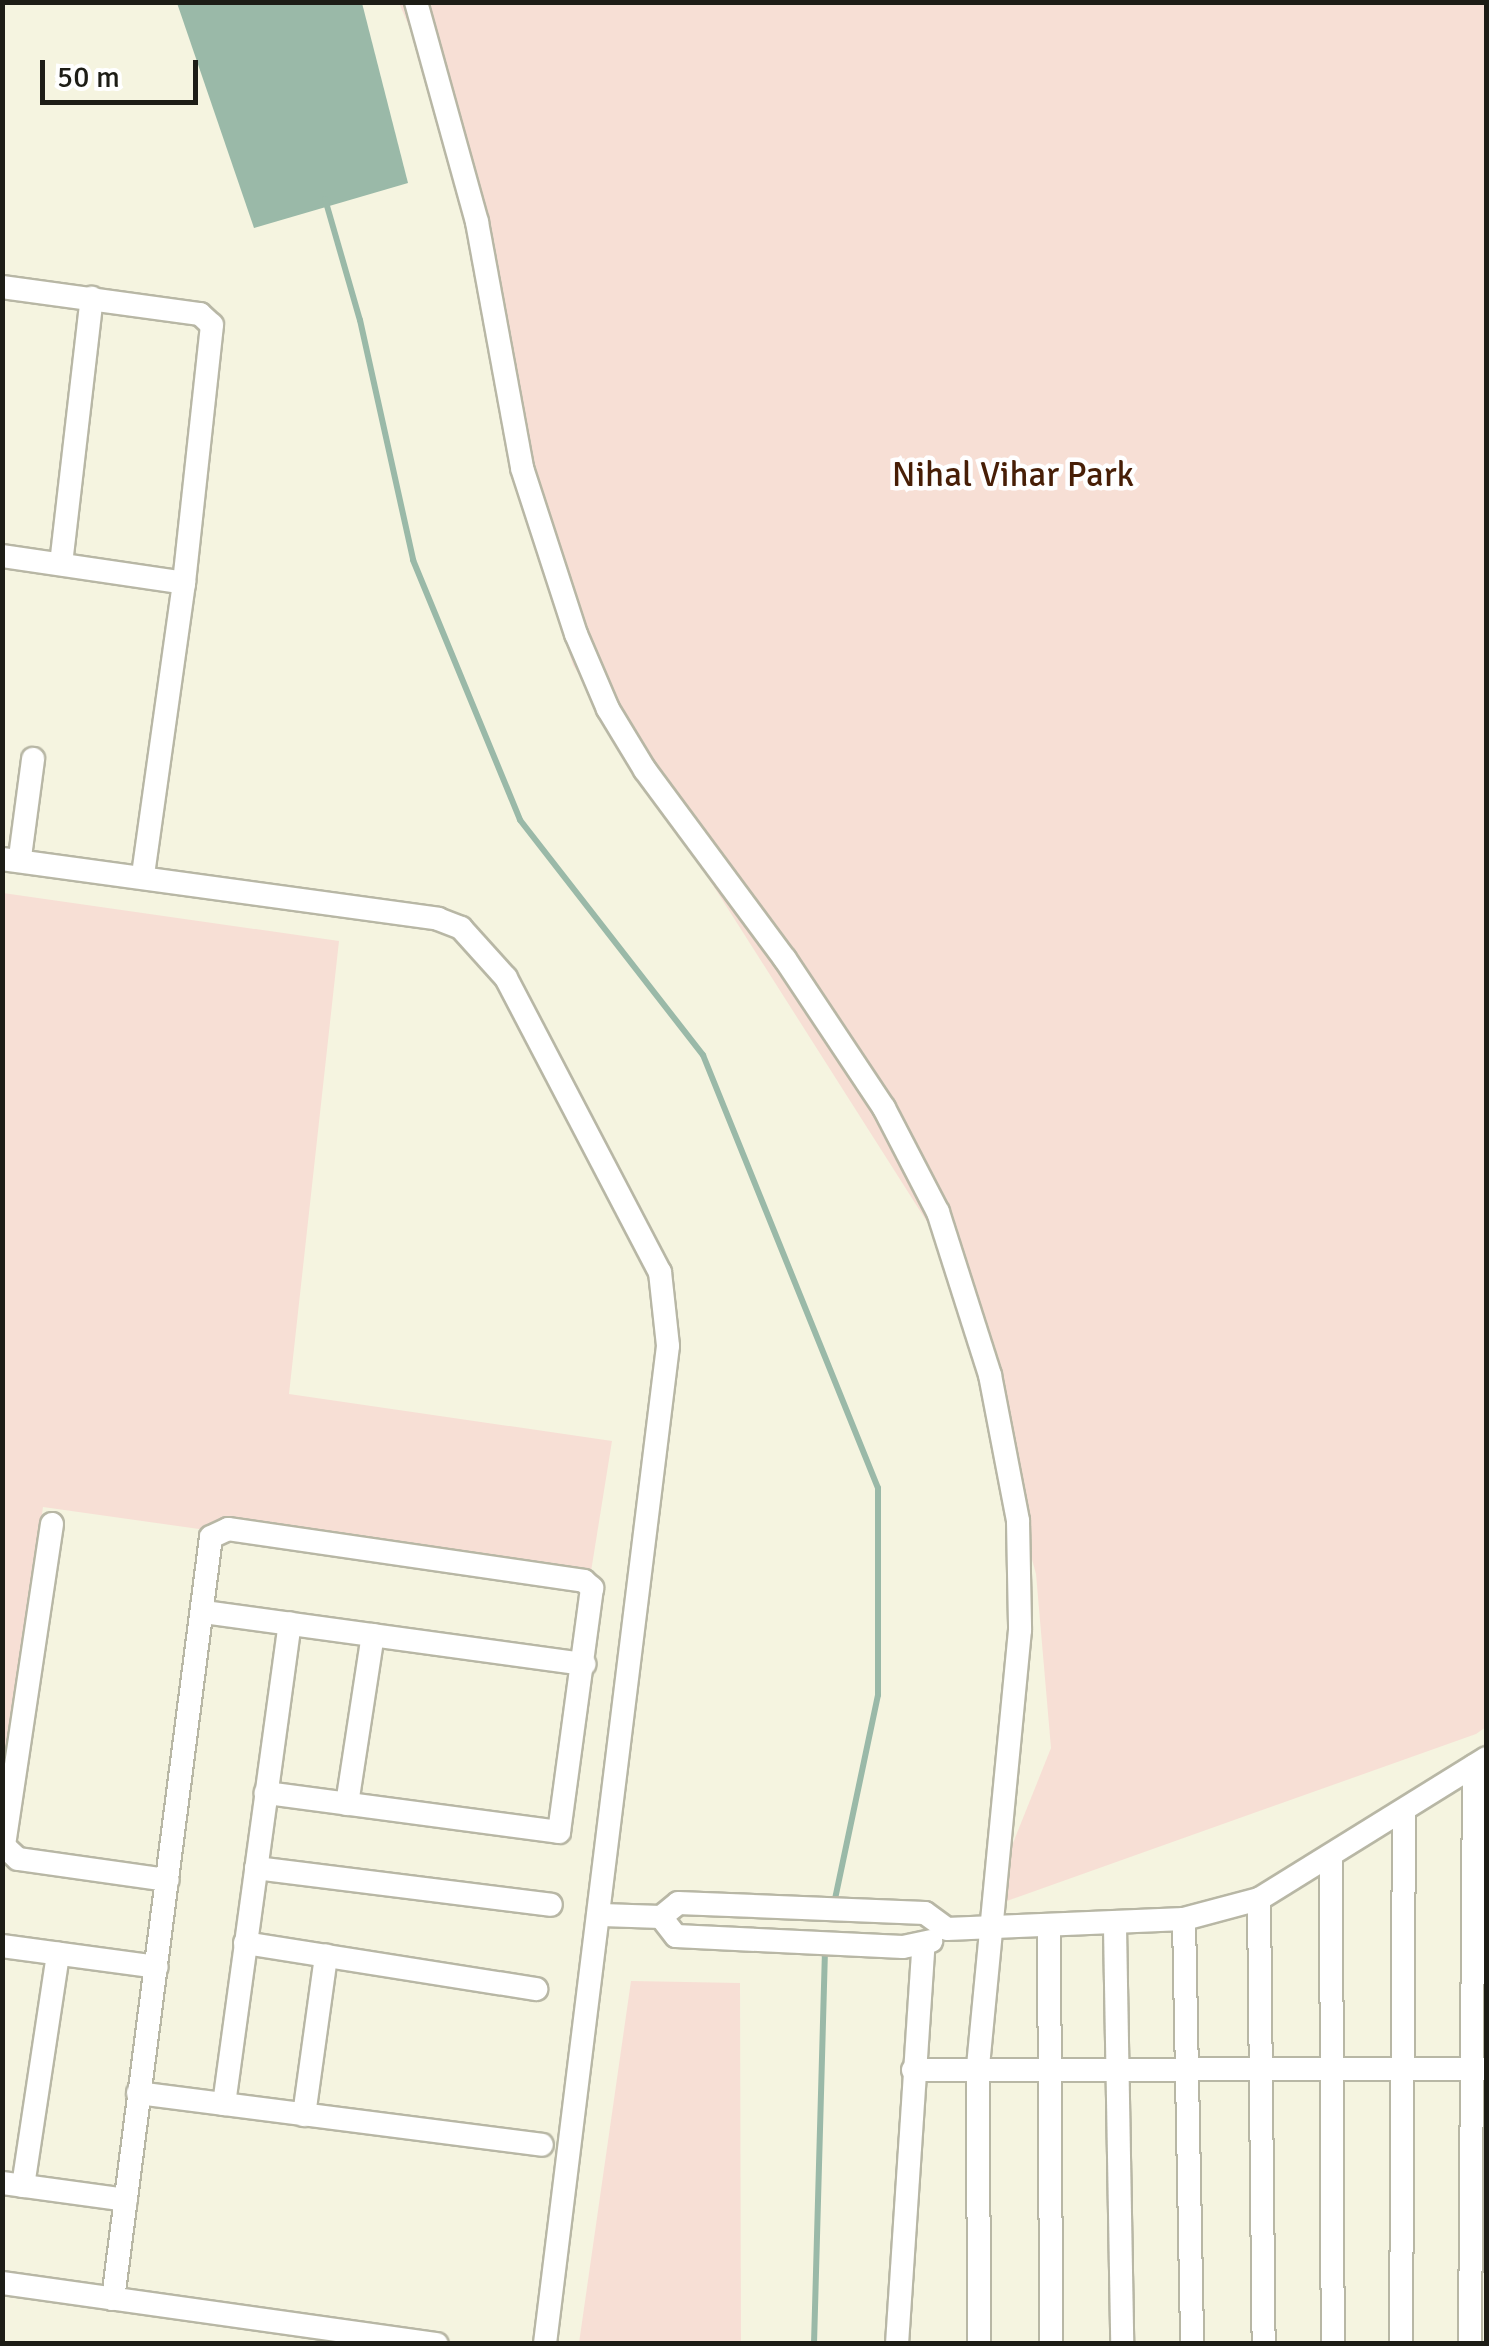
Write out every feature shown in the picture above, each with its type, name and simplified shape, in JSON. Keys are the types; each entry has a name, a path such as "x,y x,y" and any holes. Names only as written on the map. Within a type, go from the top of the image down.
{"street":[{"path":"416,2 473,206 522,468 608,709 884,1108 938,1212 968,1292 1018,1522 1020,1630 987,1929 978,2070 979,2344"},
{"path":"2,287 200,314 212,325 184,583 143,876"},
{"path":"62,564 92,298"},
{"path":"2,556 184,583"},
{"path":"33,759 8,855 438,919 460,928 506,978 660,1272 668,1346 602,1915 545,2344"},
{"path":"52,1524 4,1846 18,1860 168,1880"},
{"path":"113,2298 211,1537 228,1528 584,1581 593,1597 560,1832 266,1793"},
{"path":"204,1612 584,1664"},
{"path":"224,2104 290,1624"},
{"path":"347,1804 374,1635"},
{"path":"661,1918 676,1936 913,1948 946,1929 1114,1927 1184,1919 1259,1898 1480,1762"},
{"path":"1470,2344 1479,2210 1480,1762"},
{"path":"1401,2344 1404,1811"},
{"path":"1331,1856 1333,2344"},
{"path":"256,1868 551,1905"},
{"path":"1259,1898 1264,2344"},
{"path":"602,1915 661,1918 678,1903 924,1912 946,1929"},
{"path":"1184,1919 1190,2070 1192,2344"},
{"path":"1114,1927 1122,2070 1122,2344"},
{"path":"1050,1929 1051,2344"},
{"path":"245,1943 536,1989"},
{"path":"2,1946 157,1967"},
{"path":"896,2344 913,2070 913,1948"},
{"path":"58,1954 13,2184 126,2200"},
{"path":"304,2114 326,1956"},
{"path":"913,2070 1480,2069"},
{"path":"138,2093 542,2145"},
{"path":"2,2283 113,2298 264,2332 425,2343"}],"green space":[{"name":"Nihal Vihar Park","path":"399,3 1486,3 1486,1727 1476,1734 987,1908 1051,1748 1036,1574 950,1258 573,665 511,472 458,142"},
{"path":"3,893 339,941 289,1394 612,1441 589,1584 43,1507 3,1789"},
{"path":"631,1981 740,1983 741,2343 579,2343"}],"shaded area":[{"path":"177,3 362,3 408,183 254,228"}],"waterway":[{"path":"325,199 360,320 413,560 520,820 703,1055 878,1488 878,1695 834,1903"},
{"path":"814,2344 825,1950"}]}
